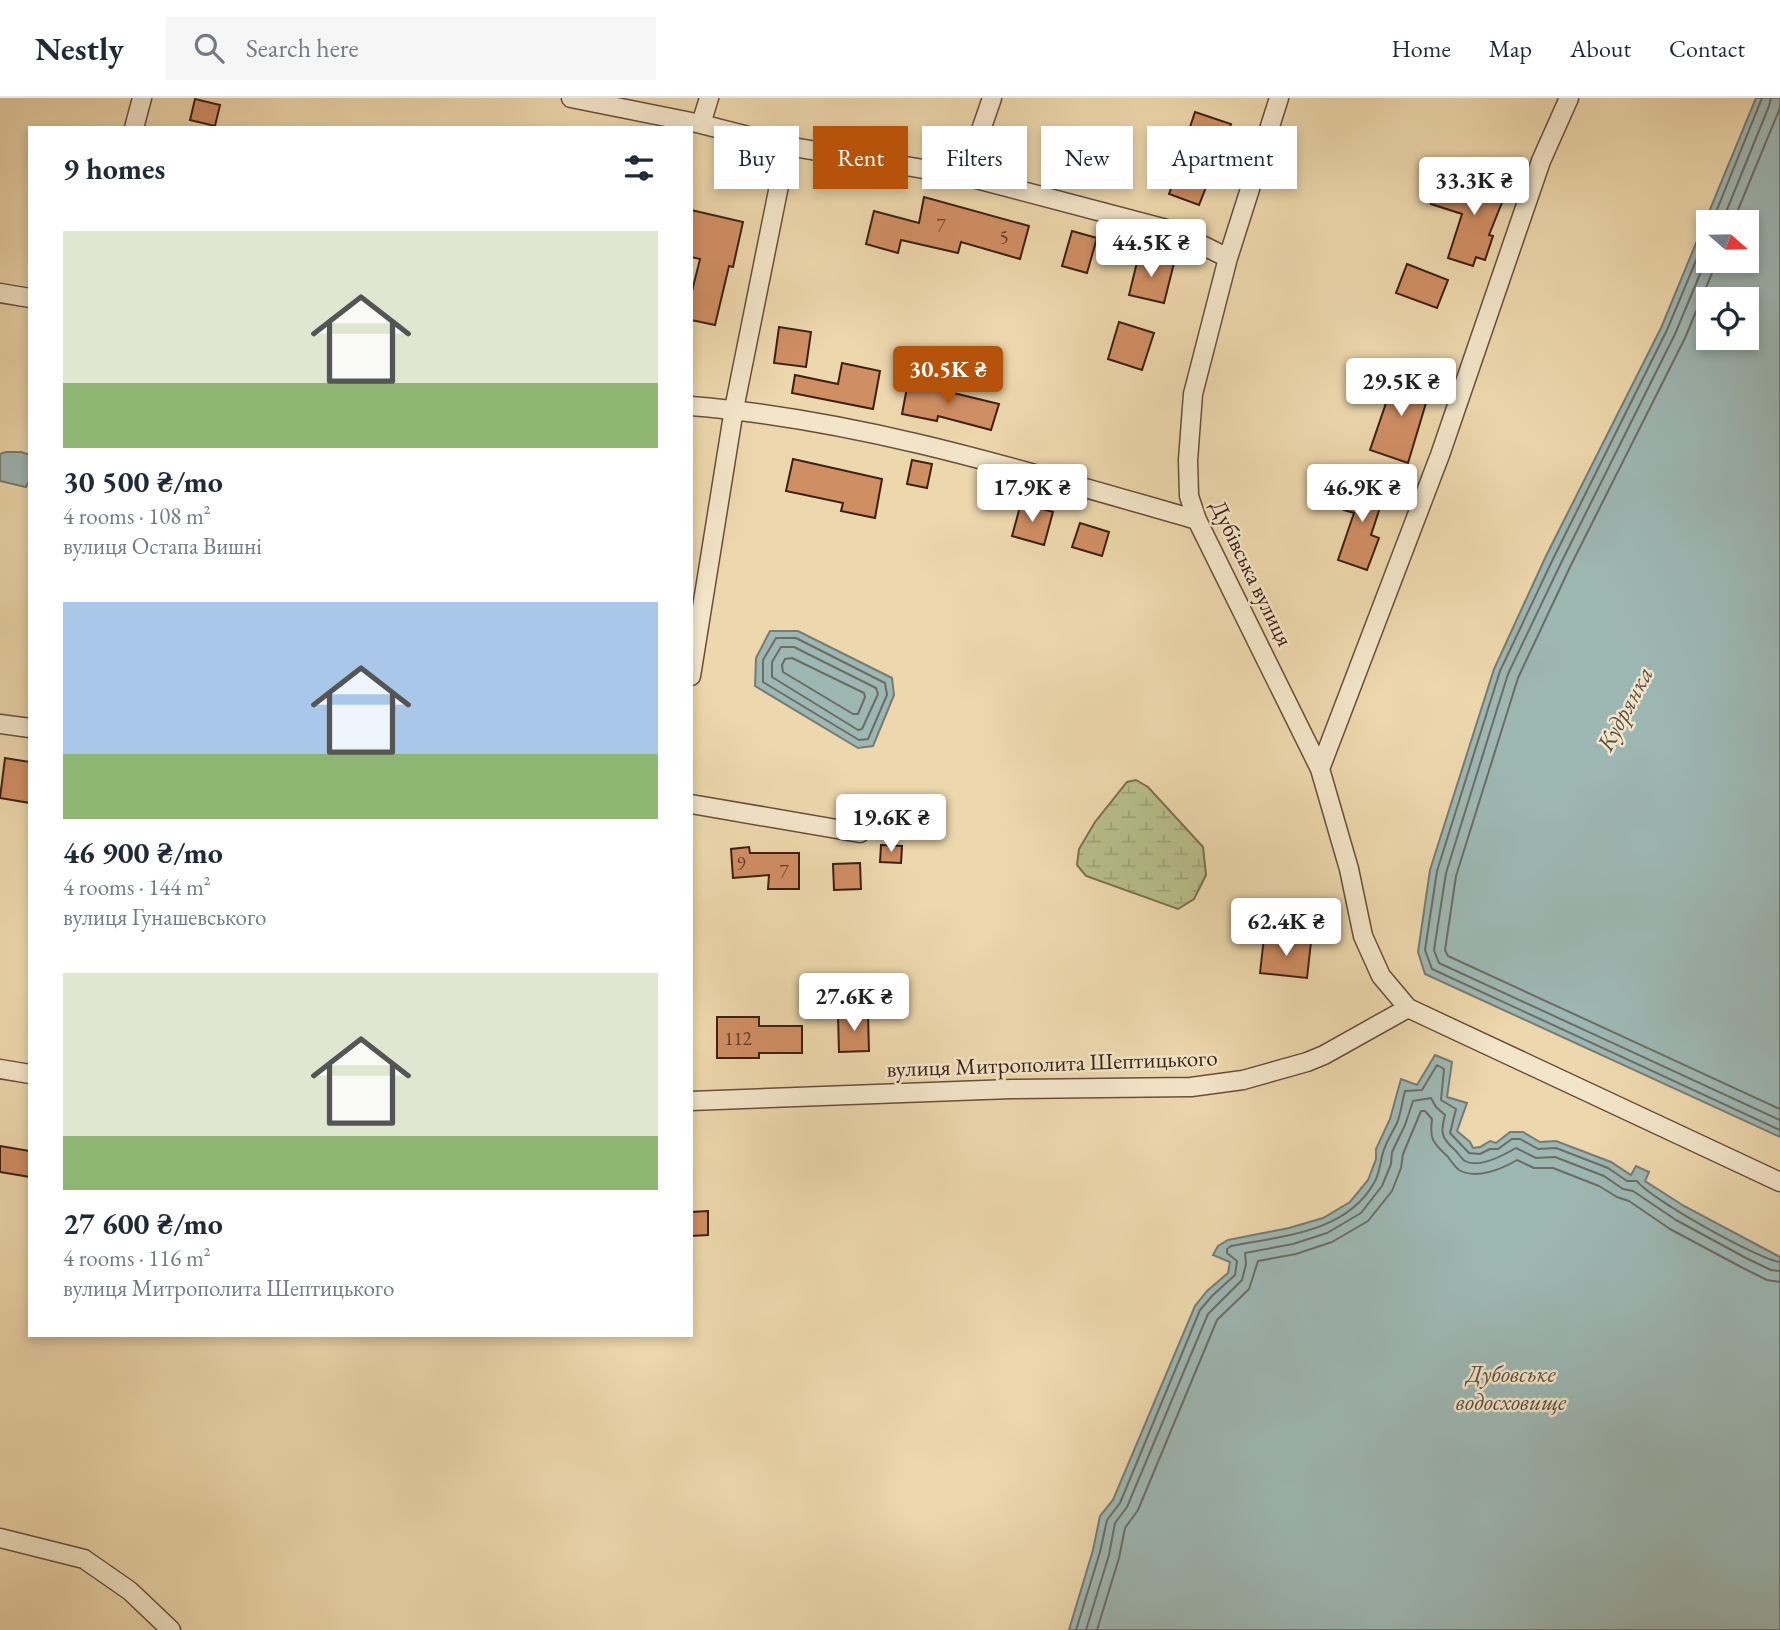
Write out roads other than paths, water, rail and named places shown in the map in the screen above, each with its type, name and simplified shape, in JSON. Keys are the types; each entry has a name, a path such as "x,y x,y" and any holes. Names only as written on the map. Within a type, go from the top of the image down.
{"street":[{"path":"135,126 142,98"},
{"path":"571,98 714,127"},
{"path":"701,124 709,98"},
{"path":"982,126 992,98"},
{"name":"Дубівська вулиця","path":"1279,98 1228,258 1193,394 1189,496 1198,520 1320,769 1349,869 1363,936 1381,976 1408,1008"},
{"path":"1320,769 1440,455 1541,161 1569,98"},
{"path":"799,148 922,169"},
{"path":"693,664 734,409 778,189"},
{"path":"1014,189 1174,231 1228,258"},
{"path":"0,293 28,298"},
{"path":"693,406 734,409 937,448 1198,520"},
{"path":"0,724 28,728"},
{"path":"693,804 860,833"},
{"path":"1408,1008 1780,1182"},
{"name":"вулиця Митрополита Шептицького","path":"693,1101 1011,1089 1135,1088 1204,1085 1243,1080 1315,1059 1408,1008"},
{"path":"0,1069 28,1074"},
{"path":"0,1538 84,1559 130,1591 171,1630"}],"water":[{"name":"Кудрянка","path":"1756,98 1780,98 1780,1137 1425,974 1418,952 1430,870 1494,669 1546,556 1661,328 1696,243 1696,273 1759,273 1759,210 1710,210"},
{"path":"21,452 28,454 26,487 0,481 0,454"},
{"path":"770,631 798,631 892,678 894,695 873,746 858,748 755,686 756,658"},
{"name":"Дубовське водосховище","path":"1435,1055 1452,1062 1447,1097 1467,1103 1457,1131 1473,1148 1490,1141 1496,1143 1510,1132 1523,1132 1540,1142 1556,1141 1611,1162 1631,1175 1636,1166 1649,1172 1645,1181 1684,1206 1780,1257 1780,1630 1069,1630 1093,1550 1100,1516 1113,1500 1195,1306 1207,1291 1228,1273 1230,1262 1213,1255 1218,1246 1228,1240 1323,1218 1350,1202 1368,1180 1401,1079 1417,1085"}]}
